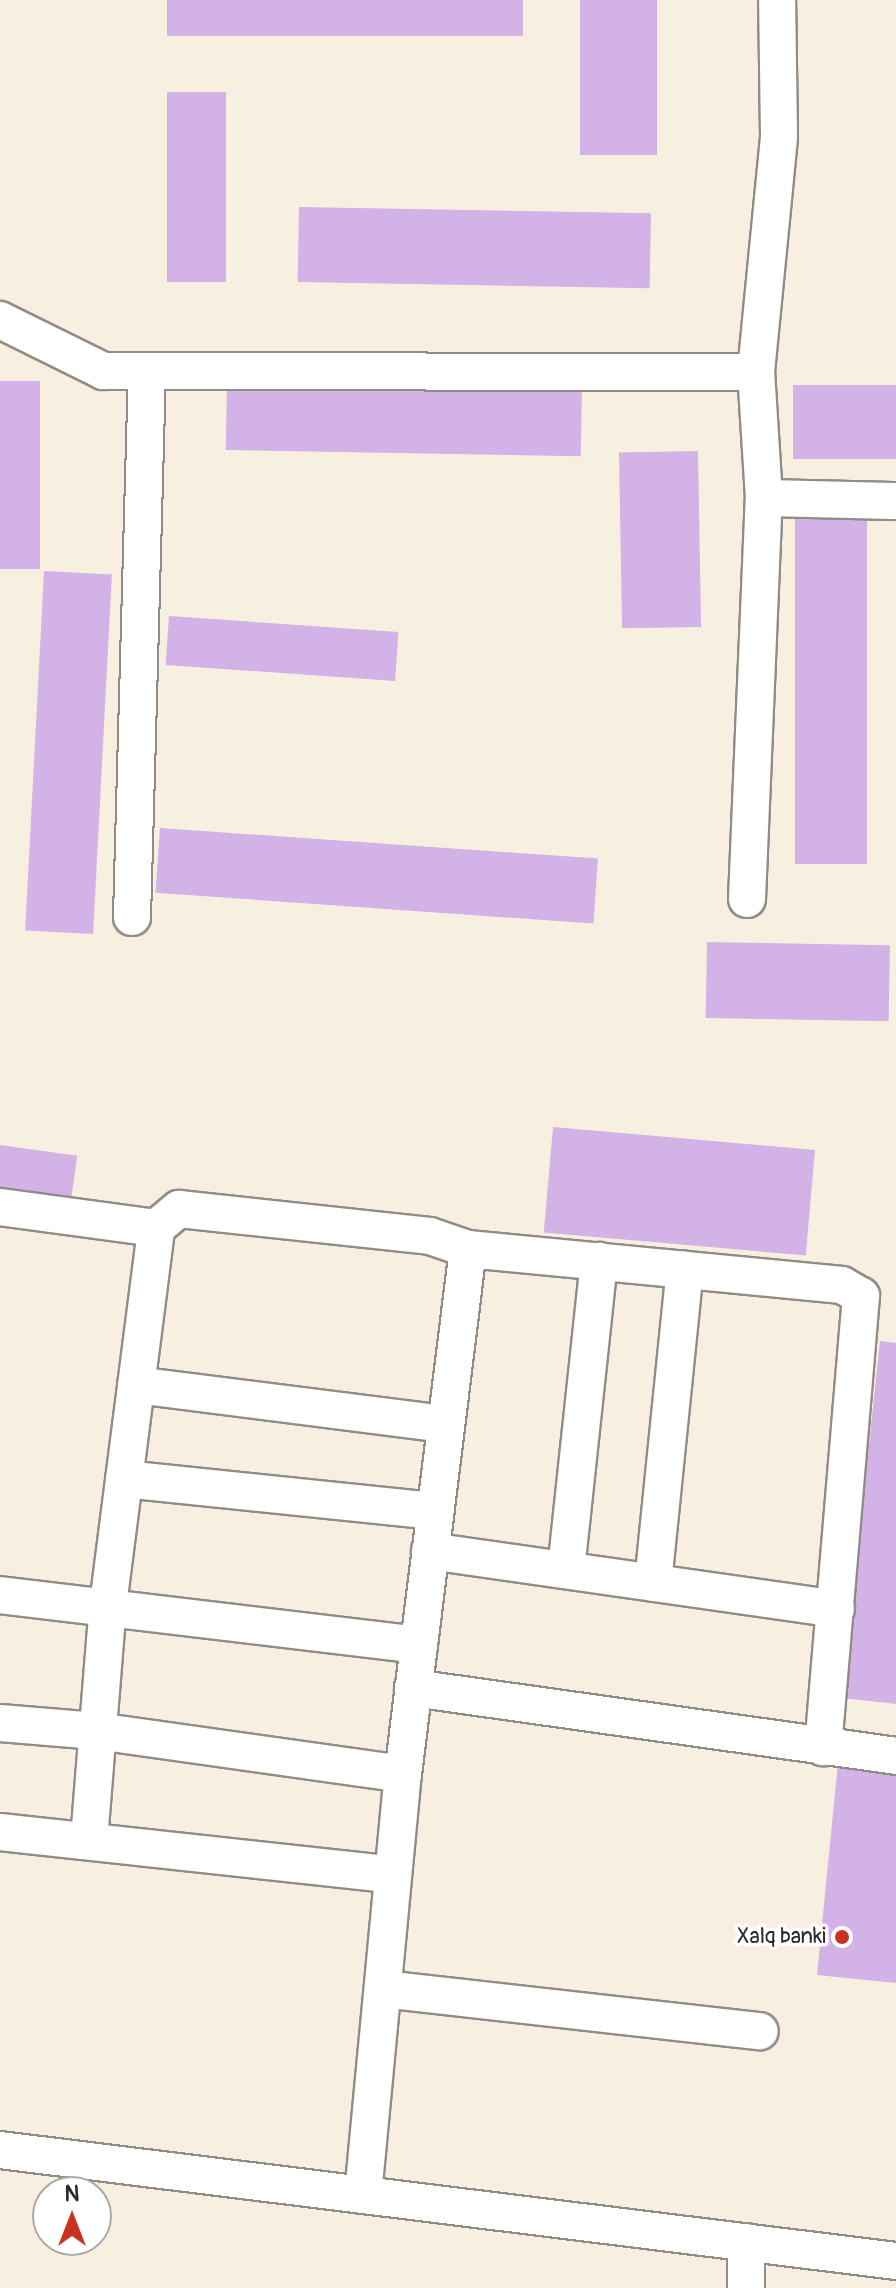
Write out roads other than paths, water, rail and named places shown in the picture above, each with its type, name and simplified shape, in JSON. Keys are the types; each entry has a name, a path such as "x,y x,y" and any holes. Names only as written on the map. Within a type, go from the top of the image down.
{"street":[{"path":"747,899 764,498 756,372 779,136 777,0"},
{"path":"0,320 103,371 756,372"},
{"path":"132,917 147,371"},
{"path":"764,498 896,501"},
{"path":"0,1207 156,1228"},
{"path":"89,1840 108,1605 156,1228 179,1209 430,1236 468,1249 842,1285 861,1296 823,1747"},
{"path":"363,2195 403,1774 468,1249"},
{"path":"566,1570 599,1261"},
{"path":"653,1583 685,1270"},
{"path":"136,1385 446,1424"},
{"path":"124,1479 435,1511"},
{"path":"430,1551 836,1609"},
{"path":"0,1595 108,1605 419,1645"},
{"path":"413,1688 896,1756"},
{"path":"0,1723 97,1731 403,1774"},
{"path":"0,1832 393,1875"},
{"path":"383,1989 760,2031"},
{"path":"0,2150 896,2261"},
{"path":"746,2242 746,2288"}],"place":[{"name":"Xalq banki","path":"842,1937"}]}
